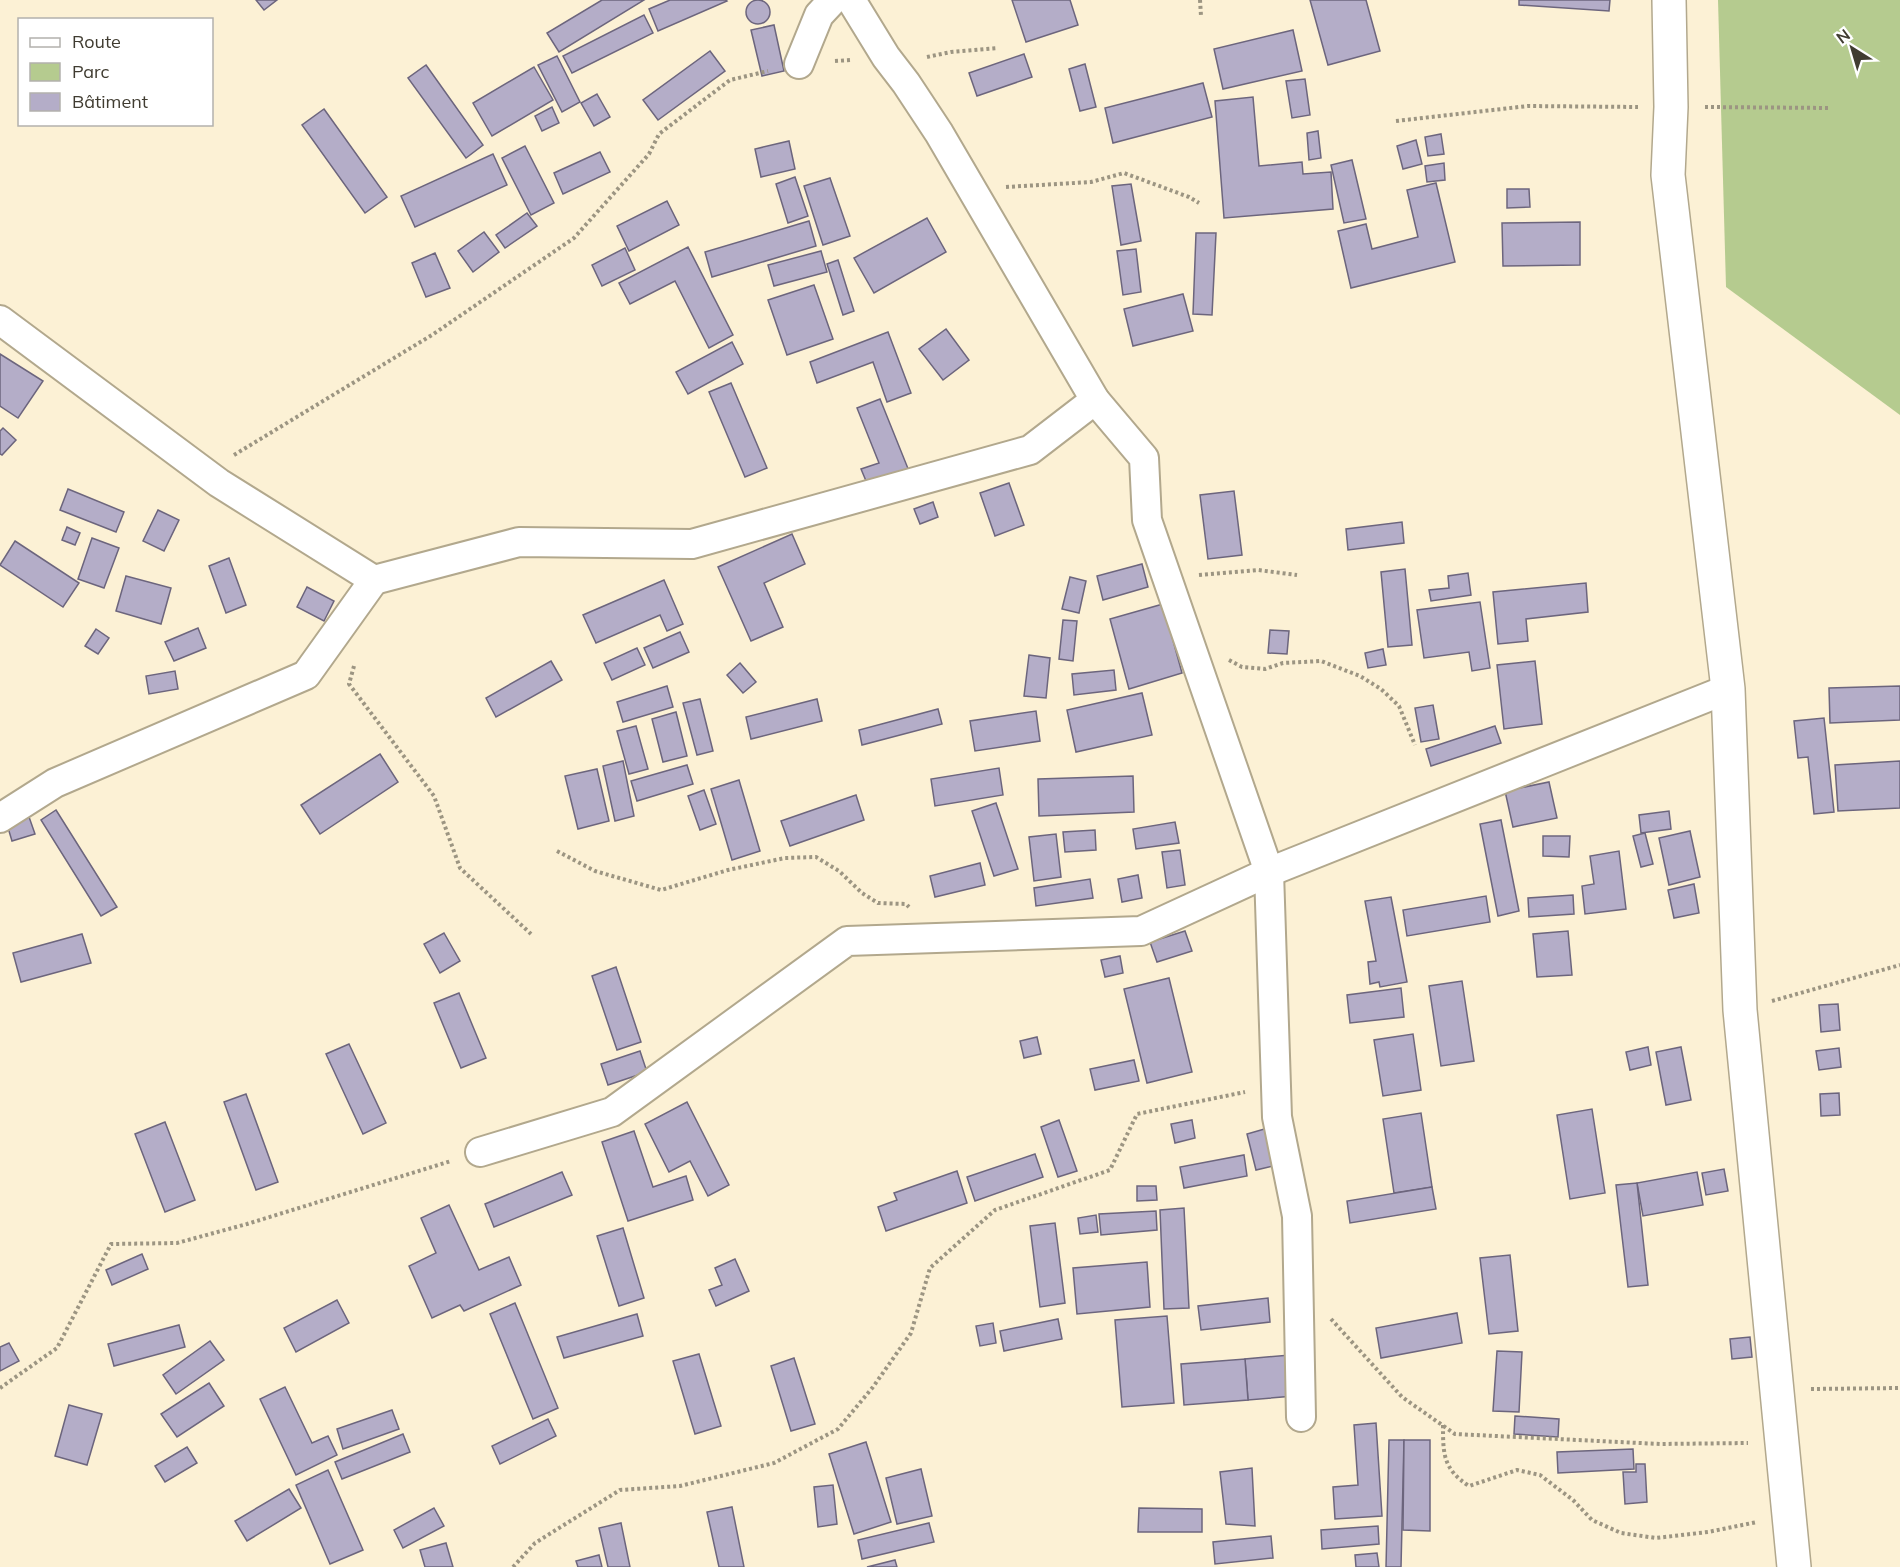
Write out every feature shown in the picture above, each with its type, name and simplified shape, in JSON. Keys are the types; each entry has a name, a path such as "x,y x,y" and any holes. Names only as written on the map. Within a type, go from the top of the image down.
{"main road":[{"path":"1669,0 1671,107 1668,175 1728,689 1740,1010 1794,1567"}],"street":[{"path":"799,64 819,15 833,0"},
{"path":"851,0 966,180 1095,400 1144,458 1148,520 1269,872 1277,1117 1297,1216 1301,1417"},
{"path":"0,320 205,472 374,580"},
{"path":"0,818 56,783 306,675 374,580 519,542 692,544 1029,450 1095,400"},
{"path":"480,1152 612,1112 847,941 1141,931 1269,872 1728,689"}],"path":[{"path":"1200,0 1201,16"},
{"path":"906,83 924,58 951,52 998,48"},
{"path":"205,472 432,334 574,238 650,154 659,134 730,80 799,64 886,57"},
{"path":"1396,121 1528,106 1830,108"},
{"path":"966,180 1003,187 1091,182 1124,173 1199,202"},
{"path":"1165,572 1194,575 1258,570 1297,575"},
{"path":"1189,639 1242,667 1265,669 1283,663 1321,661 1360,676 1382,689 1399,706 1415,745"},
{"path":"355,661 350,684 434,796 460,868 531,934"},
{"path":"557,851 594,871 661,890 728,870 785,858 816,857 839,870 862,893 878,903 906,904 943,938"},
{"path":"1740,1010 1900,965"},
{"path":"513,1567 535,1543 620,1490 680,1486 774,1463 838,1429 873,1387 911,1333 930,1268 995,1210 1110,1170 1137,1114 1276,1086"},
{"path":"0,1388 57,1348 111,1244 177,1243 247,1224 480,1152"},
{"path":"1299,1284 1402,1397 1455,1434 1648,1443 1782,1442"},
{"path":"1777,1390 1900,1388"},
{"path":"1443,1425 1443,1454 1455,1476 1469,1485 1517,1470 1540,1475 1572,1500 1592,1520 1622,1533 1656,1538 1708,1532 1761,1521"}],"green space":[{"path":"1718,0 1900,0 1900,415 1726,287"}],"building":[{"path":"256,0 277,0 264,10"},
{"path":"602,0 644,0 559,52 547,33"},
{"path":"670,0 727,1 658,31 649,9"},
{"path":"758,0 767,3 770,12 767,21 758,24 749,21 746,12 749,3"},
{"path":"1012,0 1070,0 1078,25 1026,42"},
{"path":"1310,0 1366,0 1380,51 1328,65"},
{"path":"1519,0 1610,0 1609,11 1519,5"},
{"path":"644,15 653,33 572,73 563,56"},
{"path":"774,25 784,71 762,76 751,30"},
{"path":"1293,30 1302,71 1223,89 1214,49"},
{"path":"710,51 725,71 658,120 643,100"},
{"path":"1024,54 1032,77 977,96 969,73"},
{"path":"557,56 580,102 562,112 538,65"},
{"path":"1085,64 1096,107 1080,111 1069,69"},
{"path":"426,65 483,145 466,158 408,78"},
{"path":"534,67 553,100 492,136 473,103"},
{"path":"1305,79 1310,115 1292,118 1286,81"},
{"path":"1203,83 1212,117 1113,143 1105,108"},
{"path":"597,94 610,117 594,126 581,103"},
{"path":"1253,97 1259,166 1302,162 1303,174 1331,172 1333,209 1224,218 1215,101"},
{"path":"552,107 559,123 542,131 535,116"},
{"path":"324,109 387,197 365,213 302,125"},
{"path":"1318,131 1321,158 1309,160 1307,133"},
{"path":"1441,134 1444,154 1428,156 1425,137"},
{"path":"1416,140 1422,164 1403,169 1397,146"},
{"path":"789,141 795,169 761,177 755,149"},
{"path":"525,146 554,203 531,215 502,158"},
{"path":"600,152 610,172 563,194 554,173"},
{"path":"493,154 507,185 415,227 401,196"},
{"path":"1352,160 1366,219 1344,223 1331,165"},
{"path":"1444,163 1445,180 1427,182 1425,166"},
{"path":"795,177 808,216 788,223 776,184"},
{"path":"830,178 850,236 823,245 804,186"},
{"path":"1436,183 1455,262 1351,288 1338,231 1366,224 1372,249 1418,237 1407,190"},
{"path":"1131,184 1141,241 1121,245 1112,186"},
{"path":"1507,189 1529,189 1530,207 1507,208"},
{"path":"667,201 679,225 629,251 617,226"},
{"path":"527,213 537,226 505,248 496,235"},
{"path":"927,218 946,252 874,293 854,258"},
{"path":"809,221 816,246 712,277 705,252"},
{"path":"1580,222 1580,265 1503,266 1502,223"},
{"path":"484,232 499,252 473,272 458,251"},
{"path":"1196,233 1216,233 1212,315 1193,314"},
{"path":"688,247 733,335 709,348 675,281 630,304 619,283"},
{"path":"625,248 635,270 602,286 592,265"},
{"path":"1136,249 1141,292 1123,295 1117,251"},
{"path":"821,251 827,272 774,286 768,265"},
{"path":"435,253 450,288 426,297 412,263"},
{"path":"838,260 854,311 843,315 827,264"},
{"path":"814,285 833,339 787,355 768,300"},
{"path":"1183,294 1193,331 1133,346 1124,309"},
{"path":"946,329 969,360 943,380 919,349"},
{"path":"888,332 911,393 887,402 873,362 817,383 810,362"},
{"path":"732,342 743,364 688,394 676,372"},
{"path":"0,354 43,381 18,418 0,406"},
{"path":"731,383 767,468 745,477 709,392"},
{"path":"880,399 909,471 869,488 861,469 879,463 857,408"},
{"path":"3,428 16,440 2,455 0,454 0,431"},
{"path":"1009,483 1024,525 995,536 980,493"},
{"path":"68,489 124,512 116,532 60,510"},
{"path":"1234,491 1242,555 1208,559 1200,495"},
{"path":"933,502 938,517 920,524 914,509"},
{"path":"158,510 179,520 164,551 143,541"},
{"path":"1402,522 1404,543 1348,550 1346,529"},
{"path":"67,527 80,533 75,545 62,540"},
{"path":"792,534 805,564 764,583 783,627 751,641 718,567"},
{"path":"92,538 119,548 104,588 78,579"},
{"path":"15,541 79,583 63,607 0,565"},
{"path":"229,558 246,605 226,613 209,566"},
{"path":"1142,564 1148,587 1103,600 1097,576"},
{"path":"1405,569 1412,645 1388,647 1381,572"},
{"path":"1468,573 1471,595 1431,601 1429,590 1449,588 1448,576"},
{"path":"126,576 171,588 161,624 116,611"},
{"path":"1070,577 1086,581 1079,613 1062,609"},
{"path":"664,580 683,624 667,631 660,615 596,643 583,615"},
{"path":"1586,583 1588,612 1526,619 1528,641 1498,644 1493,592"},
{"path":"307,587 334,601 324,621 297,607"},
{"path":"1480,602 1490,668 1472,671 1469,652 1424,658 1417,610"},
{"path":"1163,604 1182,673 1129,689 1110,619"},
{"path":"1063,620 1077,621 1073,661 1059,659"},
{"path":"198,628 206,648 174,661 165,642"},
{"path":"96,629 109,638 98,654 85,646"},
{"path":"1270,630 1289,631 1287,654 1268,653"},
{"path":"680,632 689,652 653,668 644,648"},
{"path":"637,648 645,665 612,680 604,663"},
{"path":"1383,649 1386,665 1368,668 1365,653"},
{"path":"1029,655 1050,658 1046,698 1024,696"},
{"path":"551,661 562,680 496,717 486,698"},
{"path":"1535,661 1542,724 1504,729 1497,665"},
{"path":"740,663 756,682 743,693 727,675"},
{"path":"1114,670 1116,690 1074,695 1072,674"},
{"path":"175,671 178,689 149,694 146,676"},
{"path":"667,686 673,707 623,722 617,702"},
{"path":"1900,686 1900,720 1830,723 1829,688"},
{"path":"1142,693 1152,735 1076,752 1067,710"},
{"path":"700,699 713,751 697,755 683,703"},
{"path":"817,699 822,721 751,739 746,717"},
{"path":"1433,705 1439,739 1421,742 1415,708"},
{"path":"938,709 942,724 862,745 859,730"},
{"path":"1036,711 1040,741 975,751 970,721"},
{"path":"676,712 687,756 663,762 652,719"},
{"path":"1824,718 1834,812 1814,814 1808,757 1798,758 1794,721"},
{"path":"636,726 648,769 629,774 617,731"},
{"path":"1495,726 1501,743 1431,766 1426,749"},
{"path":"380,754 398,782 320,834 301,805"},
{"path":"623,761 634,816 615,821 603,766"},
{"path":"1900,761 1900,808 1838,811 1835,765"},
{"path":"687,765 693,784 637,801 631,781"},
{"path":"999,768 1003,795 935,806 931,779"},
{"path":"597,769 609,821 578,829 565,776"},
{"path":"1133,776 1134,812 1039,816 1038,779"},
{"path":"739,780 760,851 732,860 711,789"},
{"path":"1549,782 1557,818 1513,827 1505,791"},
{"path":"704,790 716,824 700,830 688,796"},
{"path":"856,795 864,820 790,846 781,821"},
{"path":"996,803 1018,869 994,876 972,811"},
{"path":"56,810 117,907 101,916 41,820"},
{"path":"1669,811 1671,829 1641,833 1639,815"},
{"path":"28,814 35,834 12,841 6,821"},
{"path":"1501,820 1519,911 1498,916 1480,824"},
{"path":"1175,822 1179,843 1136,849 1133,829"},
{"path":"1095,830 1096,850 1065,852 1063,832"},
{"path":"1690,831 1700,877 1669,885 1659,838"},
{"path":"1645,833 1653,864 1641,867 1633,836"},
{"path":"1056,834 1061,877 1034,881 1029,837"},
{"path":"1543,836 1570,836 1569,857 1543,856"},
{"path":"1180,850 1185,885 1167,888 1162,852"},
{"path":"1619,851 1626,909 1585,914 1582,886 1594,884 1590,856"},
{"path":"980,863 985,885 935,897 930,876"},
{"path":"1138,875 1142,898 1122,902 1118,879"},
{"path":"1090,879 1093,898 1036,906 1034,888"},
{"path":"1694,884 1699,913 1674,918 1668,890"},
{"path":"1573,895 1574,914 1529,917 1528,898"},
{"path":"1486,896 1490,922 1407,936 1403,910"},
{"path":"1391,897 1407,982 1380,987 1379,982 1370,984 1368,962 1376,961 1365,901"},
{"path":"1185,931 1192,951 1157,962 1150,942"},
{"path":"1568,931 1572,975 1537,977 1533,934"},
{"path":"444,933 460,961 440,973 424,944"},
{"path":"82,934 91,963 21,982 13,953"},
{"path":"1120,956 1123,973 1105,977 1101,960"},
{"path":"616,967 641,1042 617,1050 592,976"},
{"path":"1169,978 1192,1072 1147,1083 1124,989"},
{"path":"1462,981 1474,1061 1441,1066 1429,986"},
{"path":"1401,988 1404,1017 1350,1023 1347,995"},
{"path":"459,993 486,1058 461,1068 434,1003"},
{"path":"1838,1004 1840,1030 1821,1032 1819,1005"},
{"path":"1413,1034 1421,1090 1383,1096 1374,1040"},
{"path":"1037,1037 1041,1054 1024,1058 1020,1041"},
{"path":"349,1044 386,1123 363,1134 326,1054"},
{"path":"1648,1047 1651,1065 1630,1070 1626,1052"},
{"path":"1681,1047 1691,1100 1666,1105 1656,1052"},
{"path":"1839,1048 1841,1067 1819,1070 1816,1051"},
{"path":"640,1051 647,1072 608,1085 601,1064"},
{"path":"1134,1060 1139,1081 1095,1090 1090,1069"},
{"path":"1839,1093 1840,1115 1821,1116 1820,1094"},
{"path":"246,1094 278,1182 256,1190 224,1102"},
{"path":"687,1102 729,1185 708,1196 690,1161 669,1172 645,1124"},
{"path":"1592,1109 1605,1193 1570,1199 1557,1115"},
{"path":"1421,1113 1432,1187 1394,1193 1383,1119"},
{"path":"1059,1120 1077,1171 1058,1177 1041,1127"},
{"path":"1192,1120 1195,1138 1175,1143 1171,1124"},
{"path":"165,1122 195,1200 165,1212 135,1134"},
{"path":"1268,1128 1277,1165 1256,1170 1247,1134"},
{"path":"634,1131 653,1187 686,1176 693,1200 628,1221 602,1142"},
{"path":"1035,1154 1043,1177 975,1201 967,1177"},
{"path":"1244,1155 1247,1176 1184,1188 1180,1167"},
{"path":"1724,1169 1728,1191 1706,1195 1702,1173"},
{"path":"957,1171 967,1203 886,1231 878,1207 897,1200 894,1193"},
{"path":"562,1172 572,1195 494,1227 485,1204"},
{"path":"1697,1172 1703,1205 1643,1216 1637,1183"},
{"path":"1637,1183 1648,1285 1628,1287 1616,1185"},
{"path":"1137,1186 1156,1186 1157,1200 1137,1201"},
{"path":"1432,1187 1436,1209 1350,1223 1347,1201"},
{"path":"449,1205 479,1270 509,1257 521,1285 464,1311 460,1305 432,1318 409,1266 436,1253 421,1218"},
{"path":"1184,1208 1189,1308 1164,1309 1160,1210"},
{"path":"1156,1211 1157,1230 1101,1235 1099,1214"},
{"path":"1096,1215 1098,1232 1080,1234 1078,1218"},
{"path":"1055,1223 1065,1303 1040,1307 1030,1226"},
{"path":"623,1228 644,1298 619,1306 597,1236"},
{"path":"142,1254 148,1269 112,1285 106,1270"},
{"path":"1510,1255 1518,1331 1489,1334 1480,1258"},
{"path":"735,1259 749,1291 716,1306 709,1290 722,1285 715,1268"},
{"path":"1147,1262 1150,1307 1077,1314 1073,1268"},
{"path":"1268,1298 1270,1322 1201,1330 1198,1306"},
{"path":"337,1300 349,1323 296,1352 284,1328"},
{"path":"515,1303 558,1408 533,1419 490,1314"},
{"path":"1457,1313 1462,1343 1381,1358 1376,1328"},
{"path":"637,1314 643,1336 564,1358 557,1337"},
{"path":"1167,1316 1174,1403 1122,1407 1115,1320"},
{"path":"1058,1319 1062,1339 1004,1351 1000,1331"},
{"path":"993,1323 996,1343 980,1346 976,1326"},
{"path":"179,1325 185,1347 114,1366 108,1344"},
{"path":"1750,1337 1752,1357 1732,1359 1730,1339"},
{"path":"210,1341 224,1360 176,1394 163,1375"},
{"path":"9,1343 19,1361 0,1371 0,1347"},
{"path":"1497,1351 1522,1352 1519,1412 1493,1411"},
{"path":"699,1354 721,1426 695,1434 673,1361"},
{"path":"1290,1355 1294,1396 1248,1400 1245,1359"},
{"path":"794,1358 815,1424 791,1431 771,1366"},
{"path":"1245,1359 1248,1400 1184,1405 1181,1364"},
{"path":"209,1383 224,1406 177,1437 161,1414"},
{"path":"285,1387 312,1443 328,1436 337,1455 296,1475 260,1399"},
{"path":"69,1405 102,1414 87,1465 55,1456"},
{"path":"392,1410 399,1429 343,1449 337,1429"},
{"path":"1515,1416 1559,1419 1558,1437 1514,1434"},
{"path":"548,1419 556,1436 500,1464 492,1446"},
{"path":"1376,1423 1382,1516 1335,1519 1333,1487 1358,1485 1354,1425"},
{"path":"403,1434 410,1452 342,1479 335,1462"},
{"path":"1389,1440 1404,1440 1401,1567 1386,1567"},
{"path":"1404,1440 1430,1440 1430,1531 1403,1530"},
{"path":"866,1442 891,1522 854,1534 829,1454"},
{"path":"187,1447 197,1463 165,1482 155,1466"},
{"path":"1633,1449 1634,1469 1558,1473 1557,1452"},
{"path":"1636,1464 1645,1464 1647,1502 1625,1504 1623,1472 1636,1472"},
{"path":"1252,1468 1255,1526 1226,1524 1220,1472"},
{"path":"921,1469 932,1516 897,1524 886,1478"},
{"path":"328,1470 363,1550 330,1564 296,1485"},
{"path":"833,1485 837,1524 818,1527 814,1487"},
{"path":"289,1489 301,1508 247,1541 235,1521"},
{"path":"732,1507 744,1567 719,1567 707,1512"},
{"path":"434,1508 444,1526 403,1548 394,1530"},
{"path":"1139,1508 1202,1509 1202,1532 1138,1532"},
{"path":"621,1523 630,1567 608,1567 599,1528"},
{"path":"929,1523 934,1542 862,1559 858,1540"},
{"path":"1378,1526 1379,1544 1322,1549 1321,1530"},
{"path":"1271,1536 1273,1558 1215,1564 1213,1542"},
{"path":"446,1543 453,1567 425,1567 420,1550"},
{"path":"1377,1553 1379,1567 1356,1567 1355,1555"},
{"path":"599,1555 602,1567 578,1567 576,1561"},
{"path":"895,1560 897,1567 867,1567"}]}
